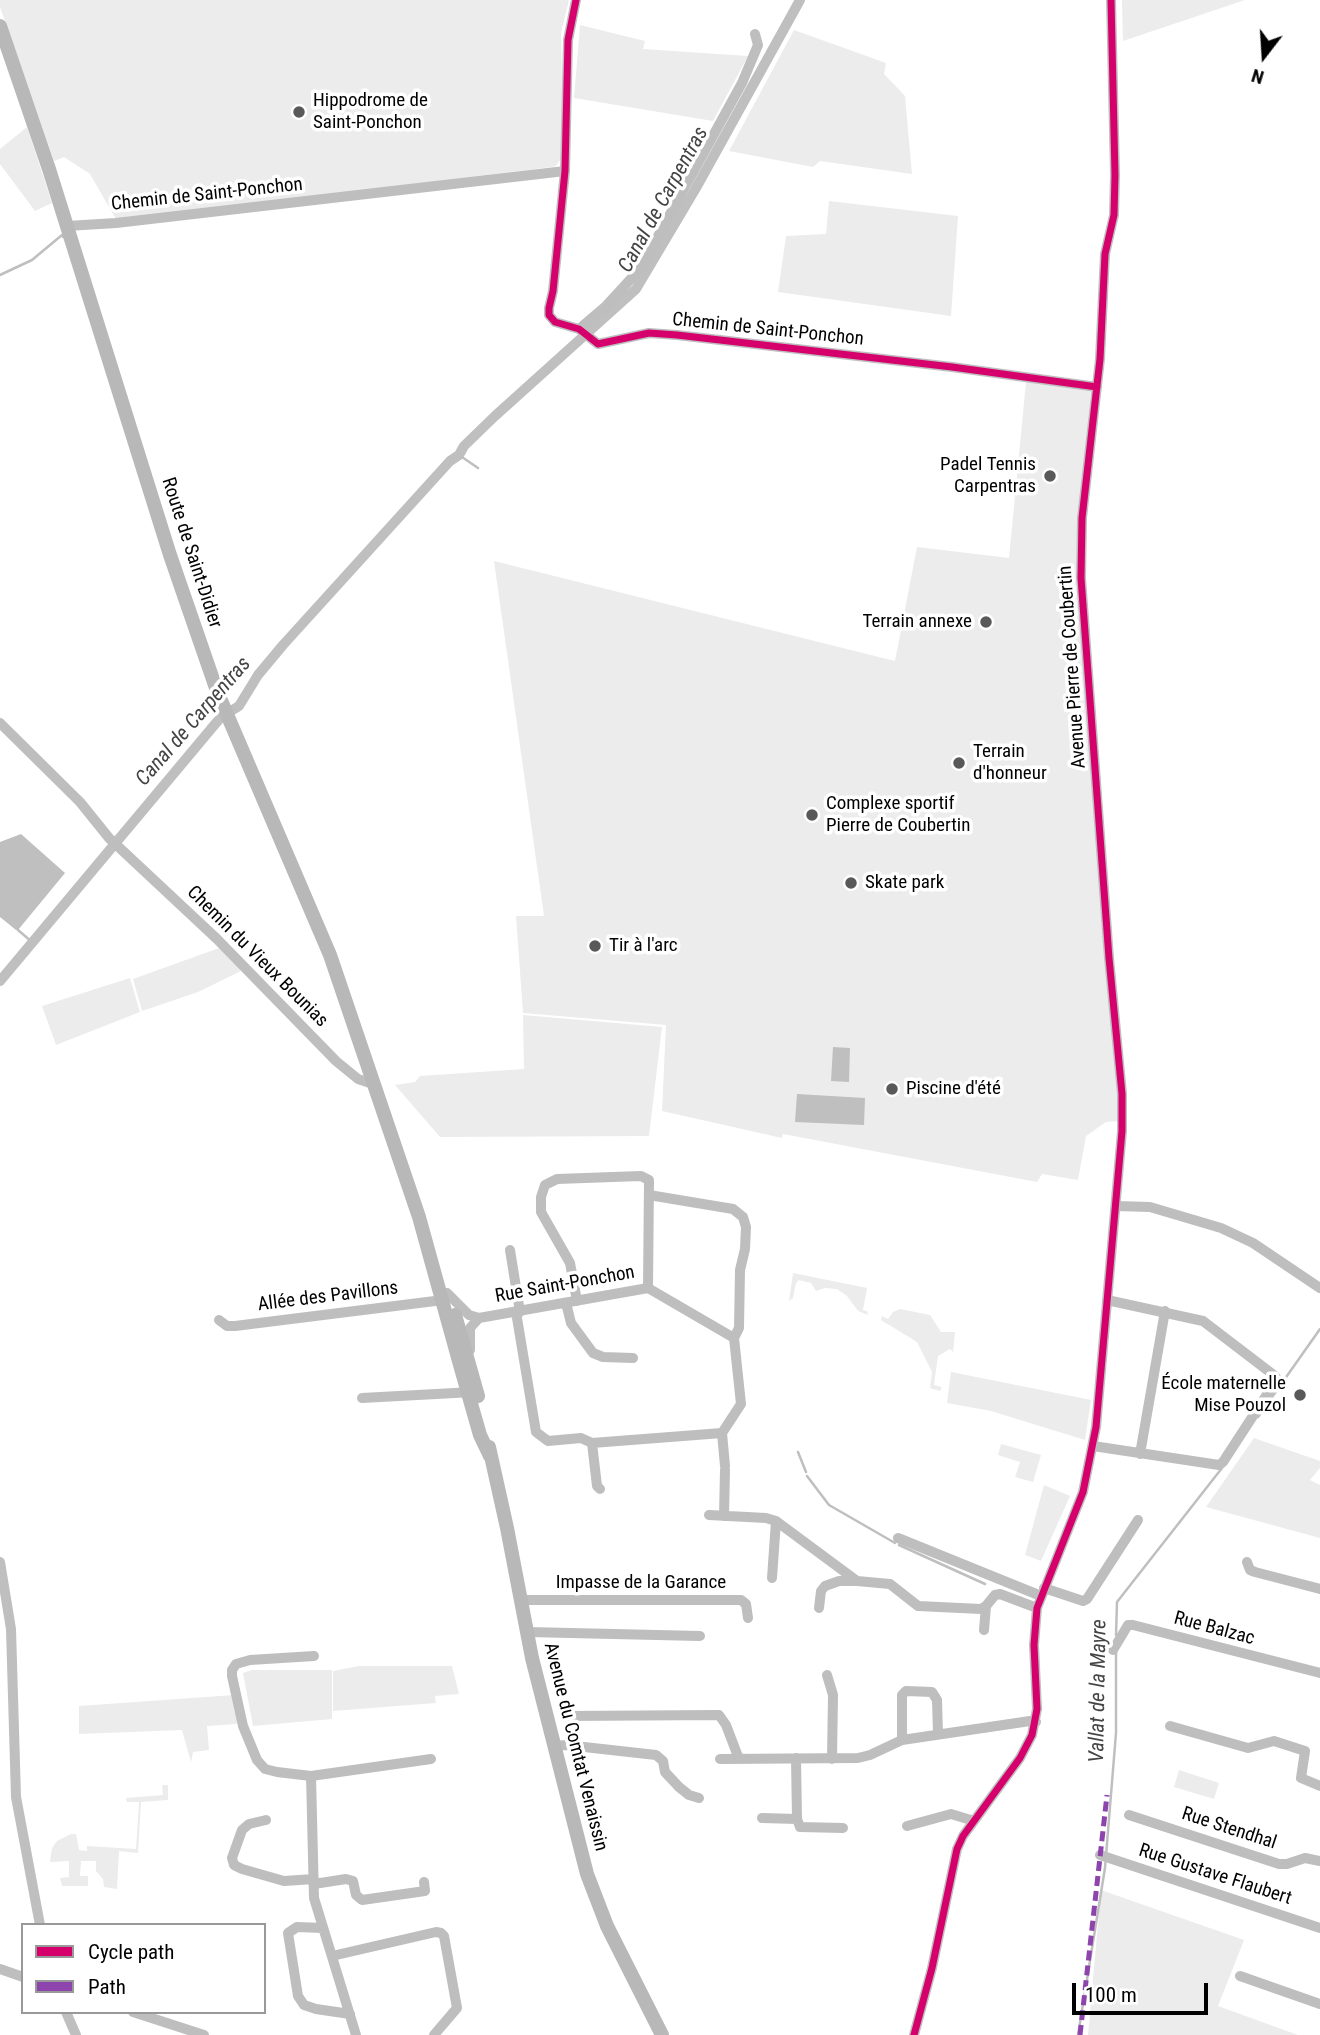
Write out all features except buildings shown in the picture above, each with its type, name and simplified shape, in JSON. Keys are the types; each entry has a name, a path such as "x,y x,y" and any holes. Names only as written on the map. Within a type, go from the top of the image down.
{"main road":[{"name":"Route de Saint-Didier","path":"0,26 67,226 166,543 223,709 316,919 374,1082"},
{"name":"Avenue du Comtat Venaissin","path":"374,1082 445,1301 455,1346 473,1392"},
{"name":"Avenue du Comtat Venaissin","path":"445,1301 470,1319 470,1362 480,1435 490,1456 508,1528 527,1632 587,1874 596,1899 662,2035"}],"street":[{"path":"565,172 568,40 576,0"},
{"name":"Avenue Pierre de Coubertin","path":"1042,1592 1083,1492 1093,1447 1122,1131 1122,1094 1109,958 1081,578 1082,518 1097,387 1105,254 1111,232 1115,188 1111,0"},
{"path":"580,330 607,306 640,269 742,83 758,45 755,34"},
{"name":"Chemin de Saint-Ponchon","path":"67,226 116,223 565,172 549,315 561,326 580,330 598,344 649,333 677,335 1097,387"},
{"name":"Chemin du Vieux Bounias","path":"0,723 80,802 109,838 217,939 336,1061 358,1079 374,1082"},
{"path":"633,1358 603,1357 593,1353 571,1323 570,1263 541,1212 541,1197 545,1185 557,1179 641,1176 649,1180 648,1288"},
{"path":"649,1195 733,1209 743,1217 746,1227 740,1270 739,1328 734,1338 741,1404 722,1433 725,1468 724,1516"},
{"path":"1115,1206 1150,1207 1221,1228 1253,1243 1320,1288"},
{"path":"510,1250 536,1433 548,1441 581,1438 592,1443 722,1433"},
{"name":"Rue Saint-Ponchon","path":"470,1319 648,1288 734,1338"},
{"path":"1093,1447 1219,1465 1277,1379 1203,1321 1107,1300"},
{"name":"Allée des Pavillons","path":"219,1320 227,1326 235,1326 445,1301"},
{"path":"1140,1454 1165,1311"},
{"path":"455,1346 470,1319"},
{"path":"362,1398 473,1392"},
{"path":"592,1443 597,1486 600,1489"},
{"path":"709,1515 776,1521 857,1581"},
{"path":"898,1538 1042,1592 1083,1601 1087,1599 1138,1520"},
{"path":"772,1578 776,1521"},
{"path":"1247,1562 1250,1570 1255,1572 1320,1589"},
{"path":"820,1608 821,1591 825,1586 839,1581 890,1584 918,1606 974,1610 986,1606"},
{"path":"914,2035 932,1968 957,1849 1028,1746 1036,1722 1034,1645 1037,1608 1042,1592"},
{"path":"984,1630 986,1606 992,1598 1000,1594 1037,1608"},
{"name":"Impasse de la Garance","path":"521,1600 741,1600 746,1604 748,1618"},
{"name":"Rue Balzac","path":"1113,1650 1128,1625 1133,1625 1320,1673"},
{"path":"527,1632 700,1636"},
{"path":"314,1656 250,1661 236,1664 232,1670 243,1726 257,1760 265,1769 311,1776 431,1759"},
{"path":"827,1675 833,1695 832,1759"},
{"path":"902,1740 902,1695 906,1691 932,1692 937,1700 938,1734"},
{"path":"565,1716 719,1715 726,1724 739,1759"},
{"path":"720,1759 858,1758 902,1740 1036,1722"},
{"path":"1170,1726 1248,1748 1273,1741 1305,1751 1301,1778 1320,1786"},
{"path":"555,1746 656,1755 679,1787 689,1795 699,1798"},
{"path":"796,1758 797,1819 800,1827 843,1828"},
{"path":"311,1776 314,1898 356,2035"},
{"path":"907,1826 951,1814 974,1821"},
{"name":"Rue Stendhal","path":"1129,1815 1279,1864 1305,1858 1320,1861"},
{"path":"762,1818 797,1819"},
{"path":"266,1820 249,1824 243,1830 232,1858 234,1865 284,1881 346,1879 353,1881 356,1895 362,1900 425,1891 424,1882"},
{"name":"Rue Gustave Flaubert","path":"1100,1855 1320,1928"},
{"path":"323,1928 297,1927 288,1933 298,1996 304,2005 350,2014"},
{"path":"332,1956 441,1933 444,1936 457,2008 434,2035"},
{"path":"0,1969 21,1976"},
{"path":"1240,1976 1320,2004"},
{"path":"139,2014 204,2035"}],"shaded area":[{"name":"Hippodrome de Saint-Ponchon","path":"0,0 569,0 561,33 563,156 556,166 551,167 117,221 90,174 64,157 54,161 0,7"},
{"path":"1122,0 1245,0 1123,41"},
{"path":"580,25 645,41 643,49 748,56 713,121 574,98"},
{"path":"794,30 886,63 884,74 905,96 912,174 820,161 813,167 729,151"},
{"path":"27,127 52,203 35,211 0,164 0,149"},
{"path":"829,201 958,216 951,316 778,292 786,236 826,234"},
{"name":"Complexe sportif Pierre de Coubertin","path":"1026,382 1091,390 1079,514 1076,584 1119,1092 1119,1121 1106,1122 1086,1136 1078,1180 1042,1174 1037,1182 783,1134 782,1138 662,1111 666,1025 523,1013 516,916 544,916 494,561 895,661 917,547 1009,558"},
{"path":"21,834 65,873 16,930 0,917 0,842"},
{"path":"222,947 242,969 239,972 198,992 142,1011 133,979"},
{"path":"130,978 140,1012 56,1045 42,1006"},
{"path":"523,1015 662,1027 649,1136 440,1137 395,1085 415,1082 420,1076 524,1069"},
{"path":"833,1047 850,1048 849,1082 831,1081"},
{"path":"797,1094 865,1098 864,1125 795,1122"},
{"path":"793,1273 867,1288 863,1310 867,1311 868,1315 858,1311 847,1296 837,1289 825,1288 816,1291 811,1283 799,1280 793,1298 789,1301"},
{"path":"900,1309 930,1315 941,1332 955,1332 953,1352 950,1349 938,1356 934,1385 942,1387 940,1391 930,1388 932,1372 917,1342 881,1320 882,1316 888,1319 893,1312"},
{"path":"951,1372 1091,1400 1085,1440 991,1411 947,1403"},
{"path":"1254,1438 1320,1461 1320,1468 1310,1480 1320,1485 1320,1538 1206,1507"},
{"path":"1001,1444 1041,1455 1033,1482 1015,1477 1020,1462 998,1455"},
{"path":"1044,1485 1070,1496 1041,1561 1025,1555"},
{"path":"359,1666 452,1666 459,1694 435,1696 436,1703 333,1711 333,1671"},
{"path":"252,1670 332,1670 332,1719 253,1726 243,1673"},
{"path":"234,1695 239,1721 236,1724 207,1726 209,1750 193,1752 191,1762 182,1730 79,1734 79,1706"},
{"path":"1179,1770 1219,1783 1214,1799 1174,1787"},
{"path":"162,1785 168,1785 168,1800 141,1802 138,1853 119,1851 117,1889 104,1887 103,1879 96,1871 96,1861 81,1861 80,1876 88,1876 88,1886 62,1886 60,1878 69,1877 69,1861 50,1862 52,1848 57,1841 76,1834 79,1850 87,1851 87,1846 136,1849 139,1802 127,1802 126,1798 163,1795"},
{"path":"1101,1890 1244,1940 1218,2006 1298,2035 1088,2035"}],"waterway":[{"name":"Canal de Carpentras","path":"0,981 221,717 239,706 258,675 283,645 450,461 459,455 464,446 495,416 636,289 696,188 800,0"},
{"path":"0,275 32,260 62,235 63,237"},
{"path":"459,455 478,468"},
{"path":"18,930 32,942"},
{"name":"Vallat de la Mayre","path":"1258,1417 1320,1329"},
{"path":"798,1452 806,1472"},
{"name":"Vallat de la Mayre","path":"1116,1635 1117,1602 1222,1468"},
{"path":"807,1476 829,1505 895,1543"},
{"path":"899,1545 985,1584"},
{"name":"Canal de Carpentras","path":"0,1562 11,1629 16,1797 40,1923"},
{"name":"Vallat de la Mayre","path":"1078,2035 1105,1868 1116,1733 1116,1652"},
{"name":"Canal de Carpentras","path":"67,2014 76,2035"}],"marked path":[{"path":"1080,2035 1107,1795"}],"cycle path":[{"path":"576,0 568,40 565,171 549,308 549,315 555,322 579,329 598,344 649,333 677,335 1097,387"},
{"path":"914,2035 932,1968 957,1849 963,1836 1020,1758 1032,1735 1037,1709 1034,1645 1037,1608 1083,1492 1096,1427 1122,1131 1122,1094 1109,958 1081,578 1082,518 1100,359 1105,254 1114,215 1111,0"}],"place":[{"name":"Hippodrome de Saint-Ponchon","path":"299,112"},
{"name":"Padel Tennis Carpentras","path":"1050,476"},
{"name":"Terrain annexe","path":"986,622"},
{"name":"Terrain d'honneur","path":"959,763"},
{"name":"Complexe sportif Pierre de Coubertin","path":"812,815"},
{"name":"Skate park","path":"851,883"},
{"name":"Tir à l'arc","path":"595,946"},
{"name":"Piscine d'été","path":"892,1089"},
{"name":"École maternelle Mise Pouzol","path":"1300,1395"}]}
